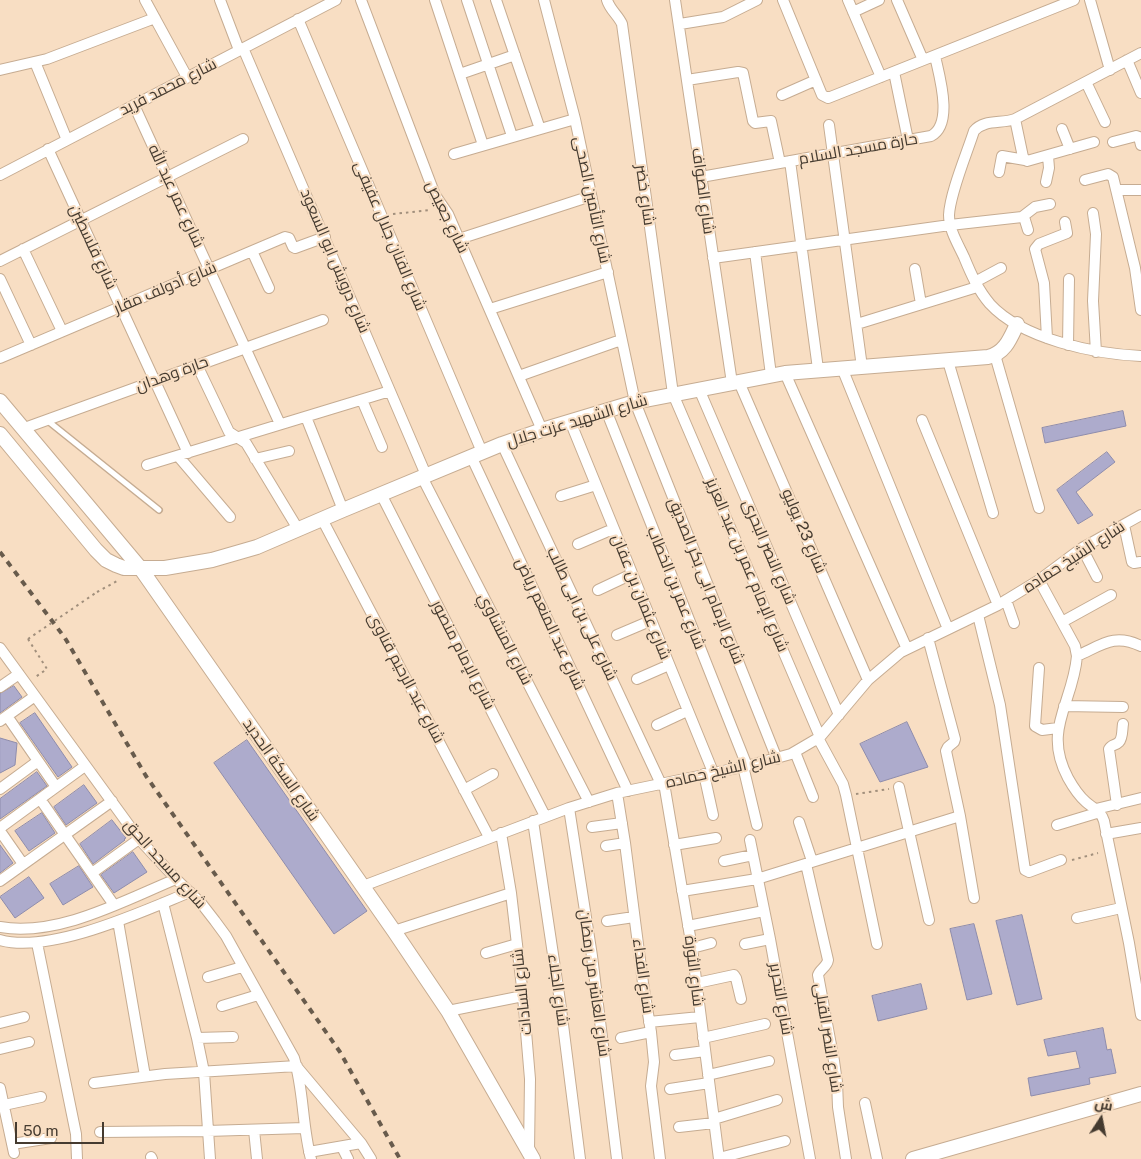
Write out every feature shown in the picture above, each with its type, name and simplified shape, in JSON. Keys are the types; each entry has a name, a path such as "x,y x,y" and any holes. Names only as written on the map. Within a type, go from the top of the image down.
{"street":[{"path":"145,0 188,77"},
{"name":"شارع درويش ابو السعود","path":"220,0 325,237 424,476"},
{"name":"شارع محمد فريد","path":"0,175 336,0"},
{"name":"شارع جعيص","path":"361,0 435,195 459,239 542,430"},
{"path":"435,0 483,145"},
{"path":"467,0 512,136"},
{"path":"496,0 540,129"},
{"name":"شارع التأمين الصحى","path":"544,0 575,119 635,402"},
{"name":"شارع خضر","path":"607,0 609,7 622,24 674,394"},
{"name":"شارع الصواف","path":"675,0 713,258 736,382"},
{"path":"680,24 723,17 757,0"},
{"path":"783,0 822,95 826,98 1074,0"},
{"path":"848,0 881,77"},
{"path":"853,12 879,0"},
{"path":"897,0 923,60"},
{"path":"1090,0 1110,70"},
{"path":"0,70 35,62 155,18"},
{"name":"شارع الفنان جلال عفيفى","path":"298,19 381,215 476,454"},
{"path":"1141,53 1015,119 1006,122 984,124 974,131 951,201 949,217 950,225 976,284 998,312 1007,319 1047,338 1068,345 1096,352 1141,356"},
{"path":"460,74 515,55"},
{"name":"حارة مسجد السلام","path":"702,177 931,136 941,126 943,99 935,56"},
{"path":"1127,60 1141,93"},
{"path":"35,62 67,140"},
{"path":"687,80 738,72 743,73 754,123 771,120 785,162 801,246 818,369"},
{"path":"894,72 908,140"},
{"path":"782,95 816,80"},
{"path":"1086,82 1105,122"},
{"name":"شارع عمر عبد الله","path":"134,105 280,424"},
{"path":"454,154 575,119"},
{"path":"1015,119 1025,160"},
{"path":"829,124 862,367"},
{"path":"1062,129 1070,149"},
{"path":"1113,142 1136,136 1141,145"},
{"path":"0,260 244,138"},
{"path":"999,172 1002,156 1029,161 1094,142"},
{"name":"شارع فلسطين","path":"48,149 154,380 183,454 230,517"},
{"path":"1046,182 1049,168 1048,156"},
{"path":"1085,180 1110,174 1113,177 1136,268 1141,310"},
{"path":"1117,190 1141,190"},
{"path":"459,239 591,196"},
{"path":"713,258 950,225 1024,217 1036,202 1050,204"},
{"path":"1093,213 1096,237 1093,301 1096,352"},
{"path":"1024,217 1028,230"},
{"path":"1047,338 1044,283 1035,249 1039,244 1066,233 1065,222"},
{"name":"شارع أدولف مقار","path":"0,358 285,237 289,238 295,248 325,237"},
{"path":"23,249 62,331"},
{"path":"252,251 269,288"},
{"path":"756,252 778,374 907,649"},
{"path":"856,324 921,304 976,284 1000,268"},
{"path":"914,269 921,304"},
{"path":"490,309 608,272"},
{"path":"0,279 30,345"},
{"path":"1068,345 1069,279"},
{"name":"حارة وهدان","path":"22,430 154,380 323,320"},
{"path":"1017,324 1005,348 995,355 1039,508"},
{"path":"519,376 621,340"},
{"name":"شارع الشهيد عزت جلال","path":"0,434 96,550 116,565 124,568 166,568 212,560 257,547 502,444 635,402 778,374 995,355"},
{"path":"948,360 994,512"},
{"path":"197,365 229,432 246,443 298,529"},
{"path":"842,368 948,630"},
{"name":"شارع 23 يوليو","path":"736,382 868,680"},
{"name":"شارع النصر البحرى","path":"699,389 839,715"},
{"path":"147,465 390,391"},
{"name":"شارع الإمام عمر بن عبد العزيز","path":"674,394 819,737 843,784 877,944"},
{"path":"362,400 382,447"},
{"name":"شارع السكة الحديد","path":"0,401 22,430 141,569 448,1011 531,1155"},
{"name":"شارع الإمام ابى بكر الصديق","path":"635,402 777,759"},
{"name":"شارع عمر بن الخطاب","path":"606,410 745,766 757,824"},
{"path":"306,417 343,510"},
{"path":"922,420 1002,603 1014,623"},
{"name":"شارع عثمان بن عفان","path":"570,421 687,711 708,773 713,815"},
{"name":"شارع على بن ابى طالب","path":"502,444 662,783"},
{"path":"256,459 289,451"},
{"name":"شارع عبد المنعم رياض","path":"476,454 628,791"},
{"name":"شارع المنشاوي","path":"424,476 588,802"},
{"path":"560,496 596,485"},
{"name":"شارع الإمام منصور","path":"381,494 545,816"},
{"name":"شارع الشيخ حماده","path":"363,886 545,816 617,793 777,759 795,752 819,737 868,680 901,652 1002,603 1039,580 1082,548 1141,515"},
{"name":"شارع عبد الرحيم قناوى","path":"322,519 489,837"},
{"path":"1124,525 1132,562 1140,562"},
{"path":"578,544 614,529"},
{"path":"1082,548 1097,578"},
{"path":"598,590 632,574"},
{"path":"1039,580 1076,646 1077,656 1058,728 1056,743 1058,754 1068,777 1079,795 1098,810 1104,821 1141,1015"},
{"path":"1062,622 1111,595"},
{"path":"978,615 1000,705 1026,870 1029,872 1061,860"},
{"path":"617,634 650,620"},
{"path":"928,638 955,739 946,751 960,816 974,898"},
{"path":"1077,656 1115,640 1126,640 1141,646"},
{"name":"شارع مسجد الحق","path":"0,648 139,839 201,903 226,936 290,1048 297,1066"},
{"path":"637,679 669,665"},
{"path":"1039,668 1035,726 1039,729 1058,728"},
{"path":"0,687 19,674"},
{"path":"35,696 3,719 38,761 56,787"},
{"path":"1064,706 1123,706"},
{"path":"657,724 687,711"},
{"path":"1117,805 1109,749 1121,740 1123,724"},
{"path":"795,752 813,797"},
{"path":"0,789 38,761"},
{"path":"23,864 0,829 85,766"},
{"path":"464,790 493,774"},
{"name":"شارع الثورة","path":"662,783 692,948 719,1159"},
{"path":"899,787 929,920"},
{"name":"شارع الفداء","path":"617,793 650,1027 654,1062 651,1086 660,1159"},
{"path":"40,798 114,905"},
{"path":"1057,825 1098,810 1141,798"},
{"path":"0,881 112,802"},
{"name":"شارع العاشر من رمضان","path":"569,808 592,956 617,1159"},
{"path":"682,891 757,879 960,816"},
{"name":"شارع الجلاء","path":"533,821 560,1001 580,1159"},
{"name":"شارع النصر القبلى","path":"799,822 809,862 828,960 826,966 821,969 818,975 834,1061 838,1107 846,1159"},
{"path":"592,827 622,824"},
{"path":"1106,834 1141,828"},
{"name":"شارع السادات","path":"502,833 523,996 530,1079 531,1155"},
{"path":"674,845 716,838"},
{"path":"92,873 139,839"},
{"name":"شارع التحرير","path":"750,840 770,938 810,1159"},
{"path":"606,846 625,843"},
{"path":"724,861 753,855"},
{"path":"0,927 17,929 50,925 83,917 176,879"},
{"path":"0,940 18,944 37,943 78,934 118,921 190,892"},
{"path":"394,931 511,893"},
{"path":"163,903 204,1072 210,1159"},
{"path":"1077,918 1121,908"},
{"path":"688,926 764,911"},
{"path":"606,921 634,917"},
{"path":"118,921 145,1076"},
{"path":"745,944 770,938"},
{"path":"37,943 76,1134 77,1159"},
{"path":"692,948 711,943"},
{"path":"486,953 517,944"},
{"path":"208,977 242,967"},
{"path":"697,983 732,975 736,978 741,999"},
{"path":"222,1006 258,994"},
{"path":"448,1011 523,996"},
{"path":"0,1023 24,1017"},
{"path":"621,1038 650,1027 700,1017"},
{"path":"703,1038 765,1024"},
{"path":"197,1038 233,1036"},
{"path":"0,1049 29,1042"},
{"path":"675,1055 705,1051"},
{"path":"670,1088 709,1079 769,1061"},
{"path":"94,1083 145,1076 297,1066"},
{"path":"297,1066 304,1128 310,1156 360,1143"},
{"path":"297,1066 371,1159"},
{"path":"0,1088 9,1142 51,1138"},
{"path":"913,1159 1141,1094"},
{"path":"4,1106 41,1097"},
{"path":"679,1127 714,1121 777,1100"},
{"path":"865,1103 877,1159"},
{"path":"100,1132 304,1128"},
{"path":"254,1130 257,1159"},
{"path":"719,1159 785,1141"},
{"path":"342,1147 348,1159"}],"lane":[{"path":"47,420 159,510"}],"path":[{"path":"381,215 444,209"},
{"path":"26,684 47,668 28,639 96,592 120,580"},
{"path":"846,795 899,787"},
{"path":"1072,860 1109,850"}],"building":[{"path":"1123,411 1126,426 1045,443 1042,428"},
{"path":"1107,452 1115,462 1076,492 1093,515 1078,524 1057,490"},
{"path":"14,686 22,697 0,713 0,694"},
{"path":"35,713 72,767 58,777 20,723"},
{"path":"907,722 928,767 880,782 860,744"},
{"path":"0,738 17,743 15,765 0,773"},
{"path":"247,740 367,911 334,934 214,763"},
{"path":"37,772 47,786 0,819 0,799"},
{"path":"84,785 97,803 66,825 54,807"},
{"path":"42,813 55,833 29,851 15,831"},
{"path":"112,820 126,838 93,864 80,844"},
{"path":"0,845 13,863 0,873"},
{"path":"133,852 147,872 114,893 101,875"},
{"path":"79,866 93,887 63,905 50,884"},
{"path":"29,877 44,898 15,918 0,897"},
{"path":"1022,915 1042,999 1017,1005 996,921"},
{"path":"974,924 992,994 967,1000 950,929"},
{"path":"921,984 927,1009 878,1021 872,996"},
{"path":"1103,1028 1107,1050 1111,1049 1116,1073 1089,1078 1090,1084 1031,1096 1028,1078 1080,1068 1076,1051 1048,1056 1044,1040"}],"railway":[{"path":"0,552 65,638 146,776 340,1052 400,1159"}]}
